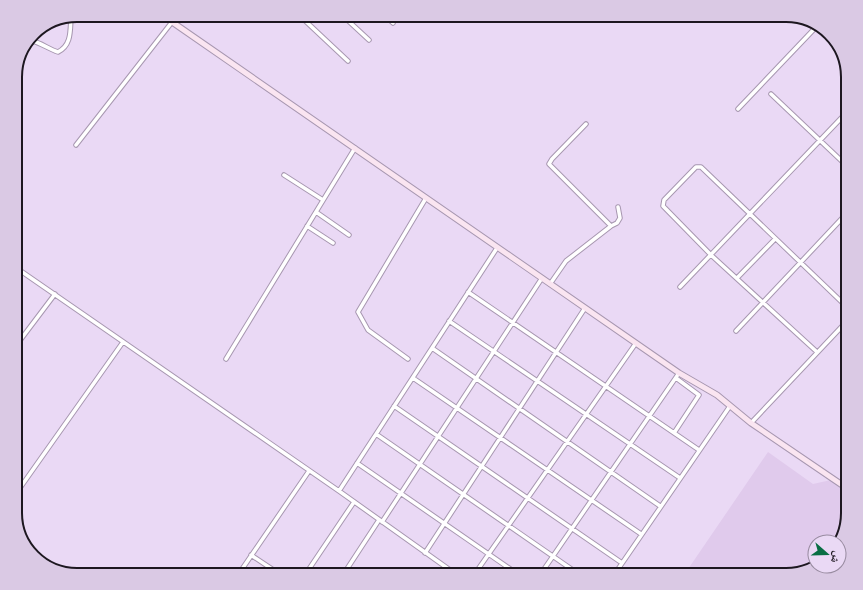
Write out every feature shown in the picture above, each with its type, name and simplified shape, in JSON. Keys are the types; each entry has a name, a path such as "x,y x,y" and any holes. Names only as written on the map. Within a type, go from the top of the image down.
{"street":[{"path":"35,42 58,52 62,50 69,39 71,22"},
{"path":"76,145 172,22 636,343 678,375 699,395 674,433"},
{"path":"306,22 348,61"},
{"path":"350,22 369,40"},
{"path":"738,109 814,29"},
{"path":"771,94 841,160"},
{"path":"680,287 841,118"},
{"path":"586,124 549,164 611,226"},
{"path":"226,359 355,148"},
{"path":"817,352 711,254 663,206 664,200 698,166 841,301"},
{"path":"284,175 323,200"},
{"path":"408,359 368,330 358,312 426,198"},
{"path":"550,284 566,261 619,221 618,208"},
{"path":"316,212 349,235"},
{"path":"736,331 841,219"},
{"path":"307,226 333,243"},
{"path":"737,278 775,239"},
{"path":"339,491 497,248"},
{"path":"22,272 339,491 446,568"},
{"path":"348,568 401,493 542,278"},
{"path":"468,292 699,450"},
{"path":"22,338 55,294"},
{"path":"425,553 585,308"},
{"path":"450,321 585,415 680,478"},
{"path":"751,423 841,327"},
{"path":"22,485 123,342"},
{"path":"479,568 528,499 566,441 636,343"},
{"path":"432,348 660,506"},
{"path":"678,375 717,395 751,423 841,484"},
{"path":"545,568 678,375"},
{"path":"413,378 501,438 546,471 641,534"},
{"path":"394,406 622,563"},
{"path":"619,568 730,406"},
{"path":"376,434 570,568"},
{"path":"357,463 509,568"},
{"path":"243,568 309,471"},
{"path":"310,568 354,502"},
{"path":"251,555 270,568"}],"shaded area":[{"path":"768,452 813,484 831,480 841,489 841,521 837,534 807,534 807,564 794,568 689,568"}]}
